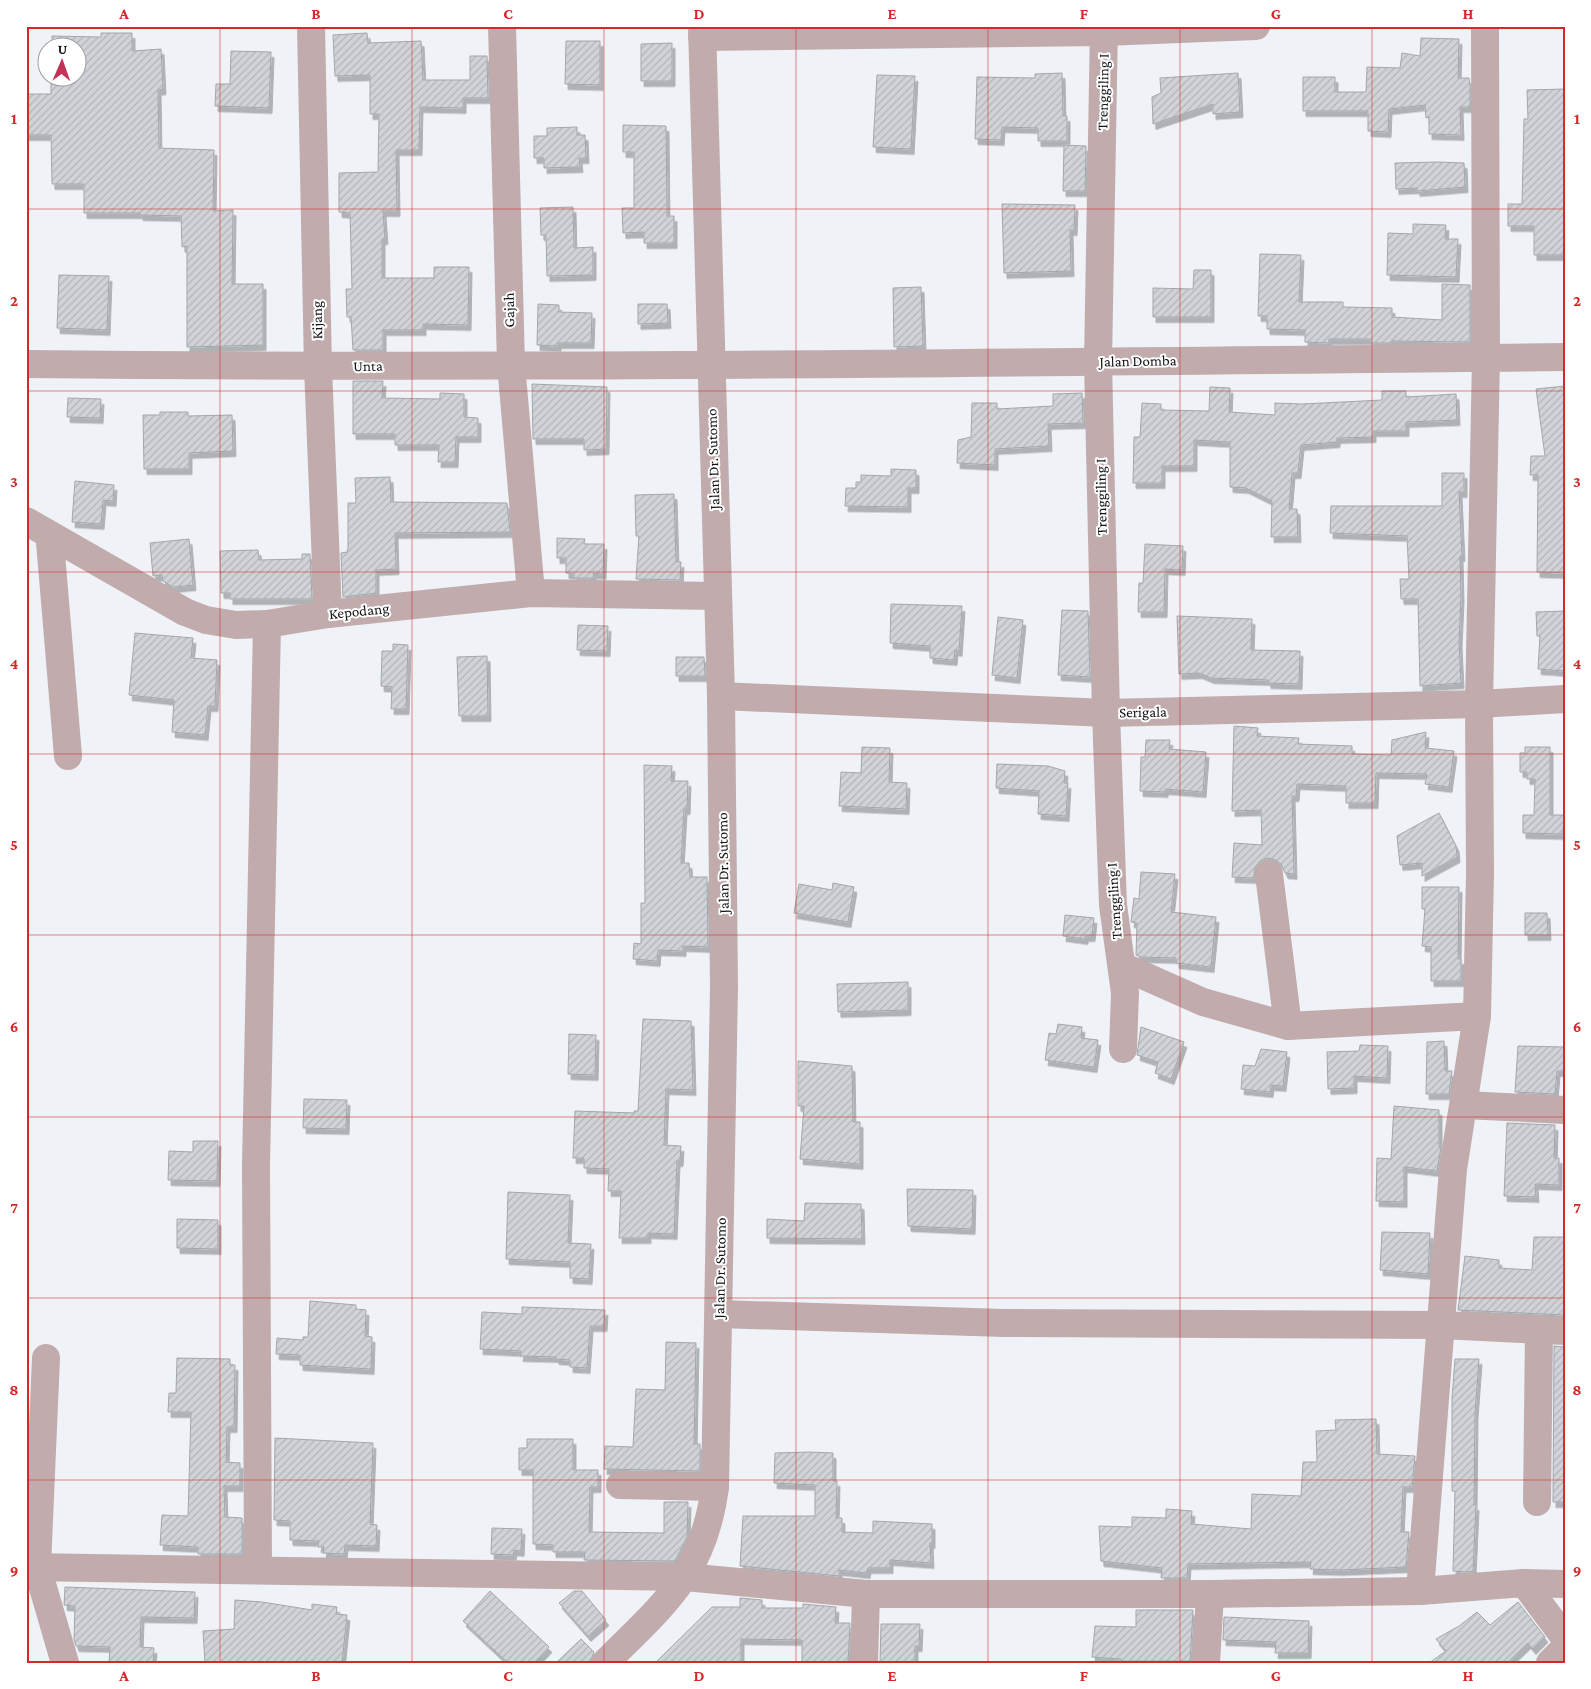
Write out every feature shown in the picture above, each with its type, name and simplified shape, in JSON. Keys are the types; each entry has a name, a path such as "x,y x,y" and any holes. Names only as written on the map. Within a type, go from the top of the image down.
{"street":[{"name":"Kijang","path":"311,26 318,367 328,614"},
{"name":"Gajah","path":"502,26 511,364 531,593"},
{"path":"702,32 1256,26"},
{"path":"1420,1591 1453,1169 1477,1016 1480,873 1479,704 1486,358 1485,26"},
{"name":"Trenggiling I","path":"1104,29 1098,362 1106,713 1113,905 1116,942 1122,966 1124,993 1123,1049"},
{"name":"Jalan Dr. Sutomo","path":"605,1663 664,1604 685,1577 702,1546 712,1514 715,1487 724,987 721,696 702,32"},
{"name":"Jalan Domba","path":"711,365 1565,357"},
{"name":"Unta","path":"26,364 318,367 511,364 711,365"},
{"name":"Kepodang","path":"26,521 46,543 185,612 206,620 236,625 267,624 328,614 531,593 718,596"},
{"path":"46,543 68,756"},
{"path":"258,1570 256,1165 267,624"},
{"name":"Serigala","path":"721,696 1106,713 1479,704 1565,699"},
{"path":"1269,874 1288,1026"},
{"path":"1122,966 1203,1002 1288,1026 1477,1016"},
{"path":"1464,1105 1565,1110"},
{"path":"719,1314 1004,1323 1441,1325 1552,1330 1537,1502"},
{"path":"46,1358 32,1567 65,1663"},
{"path":"620,1485 715,1487"},
{"path":"32,1567 685,1577 866,1594 1210,1594 1420,1591 1524,1583 1565,1584"},
{"path":"1524,1583 1565,1638"},
{"path":"864,1663 866,1594"},
{"path":"1206,1663 1210,1594"},
{"path":"1550,1663 1565,1648"}],"building":[{"path":"101,33 132,33 132,51 161,49 163,89 158,90 159,148 214,150 213,211 233,210 232,284 263,284 263,345 187,347 187,246 182,247 181,216 140,215 140,213 84,213 84,184 52,184 51,135 26,135 26,94 51,94 51,88 88,88 88,38 52,38 52,36 101,37"},
{"path":"367,33 368,43 421,41 423,80 470,80 470,56 487,56 488,98 463,98 463,108 420,107 419,150 396,150 397,211 383,211 385,239 382,239 382,278 434,278 434,267 469,267 468,325 423,324 423,330 383,330 383,350 353,350 351,317 347,317 346,289 352,289 350,213 339,212 339,173 378,172 379,114 370,114 370,75 335,76 333,35"},
{"path":"1421,38 1459,39 1458,78 1469,78 1470,86 1470,107 1460,107 1461,135 1429,134 1429,117 1426,118 1425,105 1389,109 1388,132 1368,131 1368,111 1303,111 1303,77 1335,77 1335,92 1366,92 1367,67 1400,68 1402,53 1420,56"},
{"path":"566,41 600,41 600,85 565,84"},
{"path":"672,43 672,81 641,81 641,44"},
{"path":"231,51 271,52 269,108 215,106 216,84 230,84"},
{"path":"1062,73 1063,116 1067,116 1067,141 1038,141 1038,128 1002,127 1001,140 975,139 977,77 1035,78 1035,74"},
{"path":"1238,73 1240,112 1213,114 1213,104 1153,124 1152,97 1161,93 1160,78"},
{"path":"877,75 915,76 911,149 873,147"},
{"path":"1565,89 1565,255 1534,255 1534,226 1508,226 1508,204 1522,204 1524,119 1528,119 1527,90"},
{"path":"623,125 666,126 667,216 674,216 674,243 644,243 644,232 623,233 622,208 634,208 634,152 623,152"},
{"path":"577,127 577,135 585,135 586,158 579,158 580,167 544,168 544,158 534,158 534,136 547,136 547,128"},
{"path":"1064,145 1086,146 1085,191 1063,191"},
{"path":"1395,163 1464,163 1465,187 1417,191 1417,188 1396,189"},
{"path":"1002,204 1075,205 1074,230 1070,230 1071,271 1004,273"},
{"path":"573,207 574,248 593,247 593,275 547,276 546,235 541,235 540,208"},
{"path":"1413,224 1446,225 1445,239 1458,239 1456,277 1387,275 1388,233 1413,234"},
{"path":"1260,254 1301,255 1299,302 1343,302 1343,307 1392,308 1392,317 1442,320 1442,284 1470,285 1470,342 1392,341 1392,343 1371,343 1371,339 1329,339 1329,343 1305,342 1305,330 1267,329 1267,316 1258,316"},
{"path":"1194,270 1211,270 1211,317 1153,317 1153,288 1193,289"},
{"path":"59,275 109,276 107,330 57,328"},
{"path":"921,287 923,346 894,347 893,288"},
{"path":"538,304 559,305 559,312 592,313 591,343 558,343 558,346 537,345"},
{"path":"638,304 667,304 668,323 638,324"},
{"path":"353,381 383,381 382,398 440,399 440,393 464,394 464,417 478,418 478,437 456,437 455,462 438,462 439,445 395,445 395,434 353,434"},
{"path":"532,384 607,387 606,449 584,450 584,439 533,439"},
{"path":"1565,386 1565,573 1537,572 1538,475 1530,475 1531,456 1545,456 1536,389"},
{"path":"1210,387 1230,388 1229,412 1275,415 1275,403 1302,404 1382,400 1382,391 1406,391 1406,397 1456,394 1457,420 1406,422 1406,431 1373,431 1373,437 1337,438 1337,442 1301,445 1298,473 1292,473 1289,509 1297,509 1298,537 1271,537 1272,501 1246,488 1230,487 1230,442 1194,440 1194,466 1162,466 1162,483 1133,483 1134,437 1140,437 1142,403 1161,404 1161,410 1209,411"},
{"path":"1082,393 1083,423 1048,424 1049,446 995,449 995,465 957,463 958,440 971,437 972,403 997,403 997,409 1053,406 1053,394"},
{"path":"68,398 101,399 100,418 67,417"},
{"path":"160,412 188,412 188,416 232,415 233,451 189,453 189,469 144,469 143,415 160,415"},
{"path":"891,469 916,470 916,488 908,488 908,507 845,506 846,488 856,488 856,482 861,482 861,475 891,476"},
{"path":"1442,473 1464,473 1464,492 1459,492 1462,556 1460,556 1459,642 1461,683 1420,686 1418,599 1401,599 1400,579 1409,579 1407,536 1330,533 1331,506 1442,506"},
{"path":"390,477 391,502 507,503 510,532 395,533 396,569 376,570 376,593 343,597 341,553 347,552 348,548 348,503 356,503 355,478"},
{"path":"75,481 114,485 113,501 103,500 101,524 72,522"},
{"path":"674,494 676,562 681,562 680,580 636,579 639,536 636,536 635,495"},
{"path":"557,538 585,539 584,544 604,544 603,574 593,573 594,578 574,578 574,574 566,573 566,558 557,558"},
{"path":"189,539 193,585 173,587 163,581 162,575 153,576 150,543"},
{"path":"1145,544 1183,546 1182,570 1165,569 1164,612 1138,612 1139,583 1143,583"},
{"path":"258,550 259,560 302,559 302,554 310,554 312,599 230,599 230,593 221,593 220,551"},
{"path":"891,604 962,606 959,651 955,650 954,660 930,658 930,646 890,643"},
{"path":"1062,610 1088,611 1090,677 1058,675"},
{"path":"1565,611 1565,671 1538,669 1540,636 1537,636 1536,612"},
{"path":"1177,616 1252,619 1251,650 1300,651 1299,684 1268,683 1268,680 1211,678 1199,673 1179,674"},
{"path":"998,617 1023,620 1017,678 992,675"},
{"path":"578,625 608,626 607,651 577,650"},
{"path":"135,633 193,638 191,658 217,660 215,706 208,706 205,735 172,732 174,700 129,695"},
{"path":"393,644 408,645 406,709 391,709 392,687 381,686 382,651 393,651"},
{"path":"487,656 488,716 459,716 457,657"},
{"path":"676,657 704,657 705,676 676,676"},
{"path":"1234,726 1258,728 1257,736 1299,738 1298,744 1352,746 1352,754 1391,755 1392,740 1426,732 1425,748 1454,751 1449,787 1425,784 1427,774 1376,773 1375,803 1346,803 1346,786 1297,784 1296,796 1292,796 1294,874 1285,873 1281,864 1276,860 1268,858 1260,861 1255,868 1254,878 1232,877 1234,843 1262,845 1261,810 1232,811"},
{"path":"1146,740 1170,740 1169,749 1206,752 1203,792 1165,789 1165,792 1140,791 1141,757 1145,757"},
{"path":"862,747 890,748 889,782 907,783 906,809 839,806 841,772 861,773"},
{"path":"1525,747 1550,747 1550,815 1564,815 1563,834 1523,833 1523,815 1534,815 1535,779 1527,779 1527,772 1520,772 1520,753 1525,753"},
{"path":"997,764 1048,766 1065,771 1064,783 1068,783 1066,816 1038,814 1039,791 996,788"},
{"path":"644,765 672,766 671,781 688,781 687,809 684,809 681,863 689,863 690,877 707,877 708,947 683,946 683,951 658,950 657,961 633,959 634,943 641,944 641,903 645,903"},
{"path":"1439,813 1456,846 1457,857 1422,876 1422,863 1400,865 1397,836"},
{"path":"1141,872 1175,874 1171,912 1216,917 1211,967 1176,963 1176,958 1141,957 1136,955 1137,923 1131,922 1134,898 1139,899"},
{"path":"833,883 854,887 848,922 794,913 799,884 832,890"},
{"path":"1422,887 1459,887 1458,959 1461,959 1461,981 1431,981 1431,947 1422,946 1425,909 1422,909"},
{"path":"1525,913 1547,913 1548,935 1525,935"},
{"path":"1065,915 1094,918 1092,936 1085,936 1085,939 1063,936"},
{"path":"908,982 908,1010 838,1012 837,984"},
{"path":"643,1019 691,1021 693,1090 666,1089 664,1145 681,1146 680,1161 677,1161 674,1234 648,1233 648,1238 619,1238 621,1191 608,1191 609,1169 584,1168 584,1158 573,1158 575,1111 634,1113 634,1111 638,1111"},
{"path":"1058,1024 1082,1027 1081,1038 1098,1040 1094,1067 1045,1060 1049,1033 1056,1034"},
{"path":"1141,1027 1184,1042 1171,1079 1155,1073 1158,1062 1137,1055"},
{"path":"569,1034 596,1035 595,1075 568,1074"},
{"path":"1444,1041 1445,1071 1452,1071 1449,1094 1426,1094 1427,1042"},
{"path":"1360,1045 1388,1046 1387,1078 1354,1076 1354,1088 1328,1089 1327,1052 1359,1051"},
{"path":"1518,1046 1565,1047 1565,1071 1557,1071 1555,1094 1515,1092"},
{"path":"1261,1049 1287,1052 1283,1086 1271,1085 1270,1092 1241,1089 1243,1065 1255,1066"},
{"path":"798,1061 852,1066 853,1122 860,1122 860,1164 800,1159 804,1106 798,1106"},
{"path":"304,1099 347,1100 346,1129 303,1128"},
{"path":"1394,1106 1439,1110 1439,1147 1441,1147 1437,1171 1404,1167 1404,1202 1376,1201 1377,1158 1391,1159"},
{"path":"1507,1123 1555,1125 1554,1158 1559,1158 1559,1185 1535,1184 1536,1197 1504,1196"},
{"path":"193,1141 218,1141 217,1181 168,1180 169,1151 193,1152"},
{"path":"907,1189 973,1190 972,1229 908,1226"},
{"path":"508,1192 570,1195 568,1243 591,1244 589,1279 570,1278 570,1262 506,1259"},
{"path":"805,1203 861,1204 862,1239 767,1238 767,1219 804,1221"},
{"path":"177,1219 218,1220 218,1249 177,1248"},
{"path":"1382,1232 1430,1233 1428,1274 1380,1270"},
{"path":"1534,1237 1565,1237 1565,1315 1458,1310 1465,1256 1499,1260 1499,1268 1532,1270"},
{"path":"310,1301 356,1305 356,1309 366,1310 365,1336 372,1337 371,1369 300,1365 300,1355 276,1354 277,1338 303,1340 303,1337 308,1337"},
{"path":"522,1307 605,1310 604,1326 590,1326 587,1368 570,1367 570,1360 556,1359 556,1357 520,1356 521,1351 480,1349 482,1312 522,1314"},
{"path":"666,1342 696,1343 694,1444 700,1444 700,1471 604,1469 605,1446 633,1447 636,1389 665,1390"},
{"path":"1554,1346 1565,1347 1565,1502 1553,1502"},
{"path":"177,1358 230,1359 230,1365 235,1365 234,1427 227,1427 226,1462 240,1463 240,1486 224,1486 225,1517 242,1518 242,1554 198,1554 198,1547 160,1545 162,1515 188,1516 191,1412 168,1412 169,1393 176,1393"},
{"path":"1455,1359 1479,1359 1475,1413 1474,1505 1476,1505 1473,1571 1467,1572 1453,1571 1455,1491 1452,1491 1452,1398"},
{"path":"1376,1419 1377,1454 1415,1456 1412,1487 1403,1487 1401,1532 1409,1532 1406,1567 1340,1570 1310,1569 1311,1562 1188,1564 1187,1578 1161,1578 1162,1568 1101,1561 1099,1526 1132,1527 1132,1517 1166,1518 1166,1509 1192,1511 1191,1524 1251,1529 1252,1494 1301,1496 1303,1462 1317,1462 1316,1431 1336,1430 1335,1420"},
{"path":"275,1438 373,1443 370,1524 377,1525 376,1546 345,1545 344,1554 323,1553 324,1547 318,1547 319,1541 290,1540 290,1521 274,1520"},
{"path":"527,1439 573,1439 573,1470 598,1470 598,1487 590,1487 589,1532 664,1533 664,1502 688,1502 687,1537 675,1561 584,1560 585,1552 553,1552 553,1545 533,1544 533,1470 519,1470 519,1448 527,1448"},
{"path":"775,1453 833,1453 833,1481 837,1481 836,1518 842,1518 842,1532 873,1533 873,1521 932,1524 932,1543 930,1543 931,1563 890,1560 890,1568 868,1568 867,1573 839,1570 839,1576 740,1566 743,1516 815,1516 815,1485 774,1483"},
{"path":"492,1528 522,1529 521,1551 514,1550 513,1555 491,1554"},
{"path":"65,1587 195,1592 194,1618 141,1617 140,1647 154,1648 153,1663 109,1663 110,1647 76,1646 74,1639 75,1606 64,1605"},
{"path":"490,1591 549,1647 534,1663 508,1663 463,1621"},
{"path":"574,1591 582,1591 606,1620 588,1636 559,1603"},
{"path":"740,1598 762,1600 762,1608 803,1608 803,1604 836,1607 835,1623 850,1623 848,1663 802,1663 802,1640 741,1639 741,1663 655,1663 712,1607 740,1607"},
{"path":"235,1600 312,1610 312,1604 337,1607 336,1614 347,1615 342,1663 205,1663 203,1631 234,1629"},
{"path":"1518,1602 1545,1637 1533,1649 1528,1643 1507,1663 1429,1663 1446,1651 1436,1639 1459,1626 1477,1612 1490,1625"},
{"path":"1136,1610 1193,1610 1190,1661 1121,1661 1121,1659 1092,1657 1095,1626 1136,1627"},
{"path":"1224,1617 1309,1621 1308,1653 1275,1653 1276,1642 1223,1640"},
{"path":"881,1624 920,1624 919,1646 915,1646 915,1663 880,1663"},
{"path":"581,1639 594,1652 590,1663 556,1663"}]}
